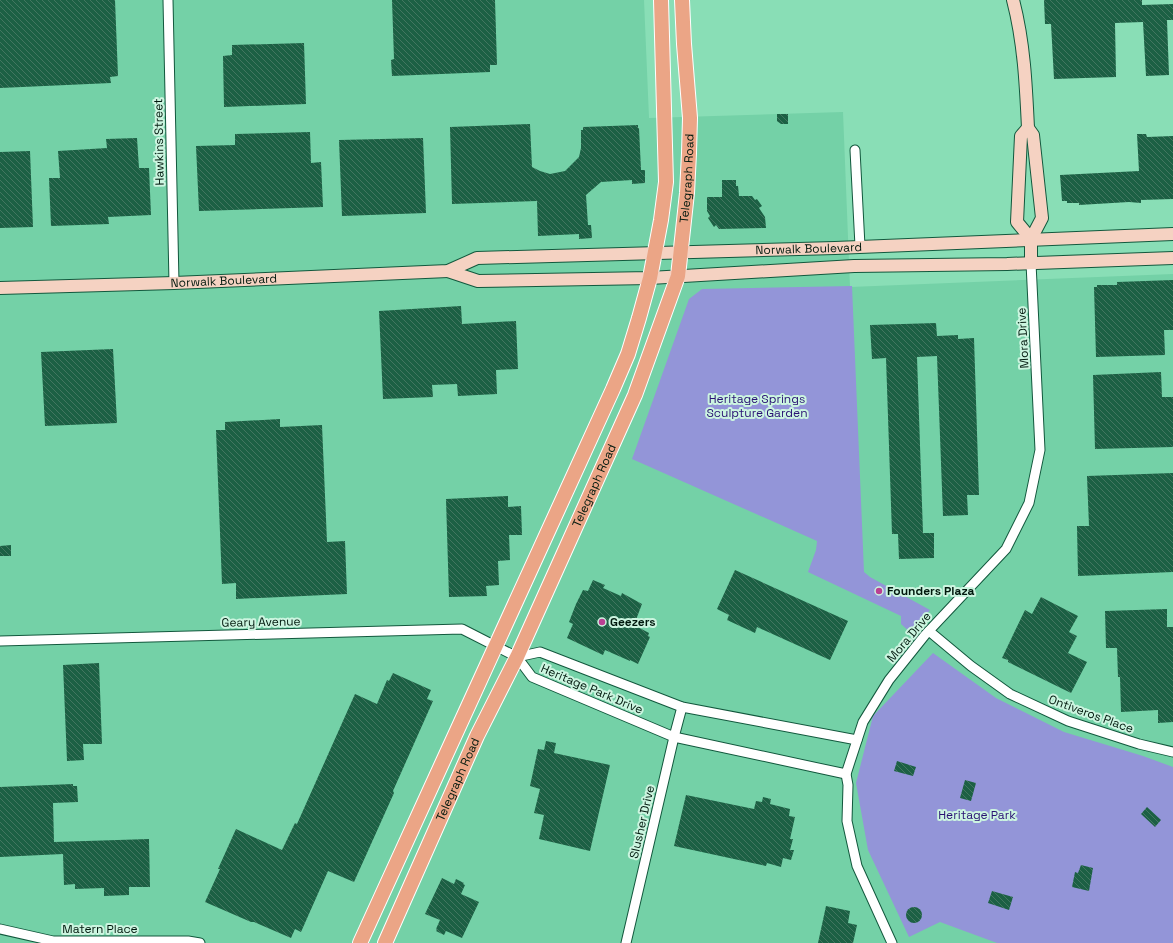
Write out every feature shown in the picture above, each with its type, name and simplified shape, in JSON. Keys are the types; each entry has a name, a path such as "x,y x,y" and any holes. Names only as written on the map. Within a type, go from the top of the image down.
{"main road":[{"name":"Telegraph Road","path":"360,943 628,354 650,278 662,220 666,182 661,0"},
{"name":"Telegraph Road","path":"385,943 477,736 516,657 635,395 678,276 687,193 690,118 682,0"},
{"path":"1013,0 1018,20 1024,64 1028,128 1033,135 1042,218 1031,240 1031,263"},
{"path":"1028,128 1021,136 1017,222 1031,240"},
{"path":"1019,172 1037,170"},
{"name":"Norwalk Boulevard","path":"448,271 477,258 860,246 1173,234"},
{"name":"Norwalk Boulevard","path":"0,288 174,283 448,271 478,281 650,278 854,266 1031,263 1173,258"}],"street":[{"name":"Hawkins Street","path":"168,0 174,283"},
{"path":"855,150 860,246"},
{"name":"Mora Drive","path":"892,943 857,866 848,821 848,785 846,774 863,722 889,680 929,631 1006,548 1029,503 1040,450 1031,263"},
{"name":"Geary Avenue","path":"0,641 462,629 516,657"},
{"name":"Ontiveros Place","path":"929,631 971,666 1010,694 1068,721 1139,744 1173,752"},
{"name":"Heritage Park Drive","path":"846,774 674,737 532,677 516,657 540,652 682,707 857,740"},
{"name":"Slusher Drive","path":"626,943 682,707"},
{"name":"Matern Place","path":"0,929 53,941 188,941 200,943"}],"shaded area":[{"path":"0,0 644,0 649,118 843,112 850,287 1173,274 1173,943 0,943"}],"green space":[{"name":"Heritage Springs Sculpture Garden","path":"852,286 864,572 870,577 930,610 911,633 901,624 901,616 808,572 816,550 817,541 632,459 689,299 702,289"},
{"name":"Heritage Park","path":"933,653 996,698 1064,732 1143,756 1173,767 1173,943 997,943 940,922 909,937 868,850 856,783 873,716"}],"building":[{"path":"0,0 115,0 118,76 110,77 111,83 0,88"},
{"path":"392,0 495,0 497,65 490,65 490,72 392,76 391,60 394,59"},
{"path":"1044,0 1142,0 1142,5 1173,4 1173,20 1167,20 1169,75 1146,76 1143,22 1115,23 1116,77 1054,79 1051,24 1045,24"},
{"path":"304,43 306,104 224,107 223,56 232,55 232,45"},
{"path":"777,114 788,114 788,124 781,124 777,121"},
{"path":"530,124 532,167 550,174 565,171 579,157 581,148 581,130 583,130 583,127 638,125 641,170 645,170 645,183 632,184 632,180 601,182 586,195 588,225 591,225 592,238 579,239 579,234 538,236 537,201 452,204 450,127"},
{"path":"310,132 311,163 321,162 323,207 199,211 196,146 235,145 235,134"},
{"path":"1137,134 1146,134 1147,137 1173,136 1173,199 1141,200 1141,203 1129,202 1079,205 1079,203 1067,203 1067,201 1062,201 1060,175 1139,171"},
{"path":"137,138 139,168 149,168 151,215 108,217 109,224 51,226 49,178 60,178 58,151 107,148 106,139"},
{"path":"423,138 426,213 342,216 339,140"},
{"path":"30,151 33,227 0,228 0,152"},
{"path":"722,180 736,180 739,196 752,196 755,200 757,199 762,206 759,208 765,217 766,228 719,229 716,225 714,227 708,218 710,216 707,211 707,197 722,197"},
{"path":"1173,280 1173,330 1164,330 1165,355 1096,357 1094,287 1097,287 1097,285 1117,285 1117,282"},
{"path":"461,306 462,324 516,321 518,369 496,370 497,394 458,396 457,384 432,385 433,397 383,399 379,311"},
{"path":"936,323 937,336 958,335 958,339 974,338 979,495 967,495 968,515 943,516 937,356 917,357 923,533 934,533 934,558 899,559 898,534 892,534 886,358 872,359 870,325"},
{"path":"113,349 117,423 45,426 41,352"},
{"path":"1161,372 1162,397 1173,397 1173,447 1095,449 1093,375"},
{"path":"280,419 280,427 322,425 327,542 345,541 347,594 236,599 236,583 222,584 216,430 225,430 225,422"},
{"path":"1173,473 1173,572 1078,576 1077,526 1089,526 1087,476"},
{"path":"508,496 508,507 521,506 522,535 509,535 510,560 498,561 499,585 486,586 487,596 449,597 446,499"},
{"path":"11,545 11,556 0,556 0,546"},
{"path":"735,570 848,621 830,660 757,627 755,633 727,620 729,615 717,609"},
{"name":"Geezers","path":"593,580 605,585 603,588 621,596 622,593 642,604 634,625 649,633 648,636 650,637 638,664 605,650 603,655 567,638 573,624 569,622 576,604 583,590 588,591"},
{"path":"1041,597 1078,616 1069,632 1077,636 1068,653 1087,662 1071,693 1002,658 1025,610 1032,614"},
{"path":"1167,609 1167,627 1173,627 1173,722 1158,723 1158,710 1121,712 1117,648 1106,648 1105,611"},
{"path":"99,663 102,744 83,744 84,760 67,761 63,665"},
{"path":"393,673 431,690 427,699 433,701 354,882 328,871 301,932 295,929 291,938 205,902 236,829 282,850 295,823 297,824 355,694 377,704 387,680 389,681"},
{"path":"546,741 556,743 554,753 610,765 590,851 539,839 544,815 534,813 540,789 530,786 538,749 544,750"},
{"path":"897,761 916,767 913,776 894,771"},
{"path":"965,780 976,783 971,801 960,798"},
{"path":"73,784 73,786 77,786 78,802 53,803 54,842 149,839 150,887 129,887 129,895 104,896 104,888 75,889 75,884 64,885 63,854 0,857 0,787"},
{"path":"686,795 754,809 756,801 762,802 763,797 771,799 770,804 790,809 789,816 795,817 790,839 793,839 790,850 794,850 791,860 783,858 781,867 767,863 766,866 674,846"},
{"path":"1147,807 1161,820 1155,827 1141,814"},
{"path":"1081,865 1093,868 1089,891 1072,887 1075,872 1078,873"},
{"path":"442,878 454,884 456,879 464,883 463,884 465,885 461,894 479,902 462,938 446,931 444,935 436,931 440,920 425,914"},
{"path":"992,891 1013,897 1009,910 988,903"},
{"path":"826,906 850,911 848,923 857,925 853,943 818,943"},
{"path":"914,907 920,909 922,915 920,921 914,923 908,921 906,915 908,909"}],"place":[{"name":"Founders Plaza","path":"879,591"},
{"name":"Geezers","path":"602,622"}]}
